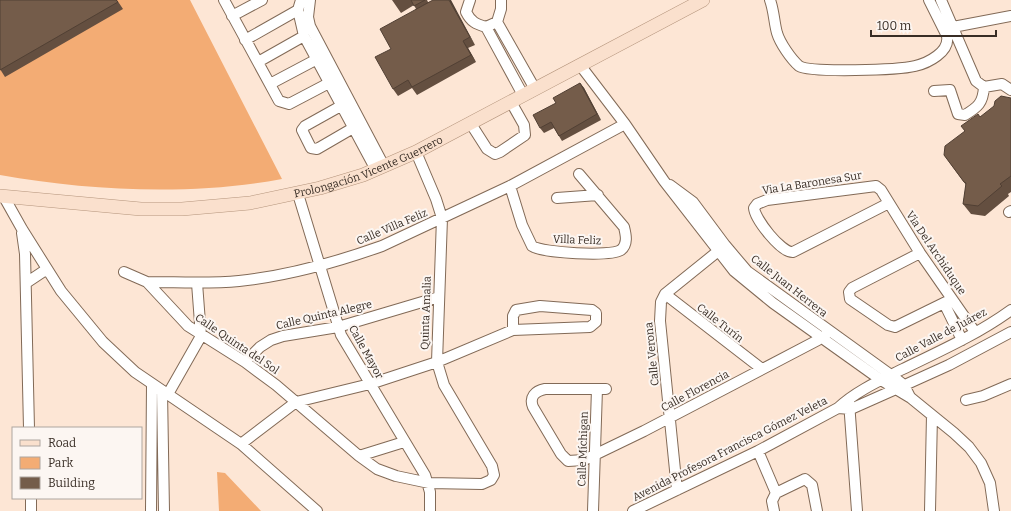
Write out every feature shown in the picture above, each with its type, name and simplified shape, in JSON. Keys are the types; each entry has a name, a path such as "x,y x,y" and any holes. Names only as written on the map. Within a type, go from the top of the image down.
{"main road":[{"name":"Prolongación Vicente Guerrero","path":"2,197 121,207 182,209 234,205 298,194 380,168 416,152 703,0"}],"street":[{"path":"224,0 279,101 289,104 329,83"},
{"path":"232,16 262,0"},
{"path":"310,0 308,17 320,58 329,83 346,103"},
{"path":"470,0 466,12 469,19 473,23 486,27 529,92"},
{"path":"501,0 501,9 497,22 529,92"},
{"path":"770,0 778,36 793,60 804,68 832,70 914,67 938,55 947,46 948,42 945,31 929,0"},
{"path":"941,0 976,81 984,87 1002,84 1011,90"},
{"path":"245,40 300,5 304,36 320,58 346,103 380,168"},
{"path":"953,27 1011,16"},
{"path":"486,27 497,22"},
{"path":"258,62 304,36"},
{"path":"270,84 320,58"},
{"name":"Calle Juan Herrera","path":"580,64 626,124 664,180 749,284 826,335 891,375 911,398 969,447 981,463 990,483 994,511"},
{"path":"934,91 950,90 958,114 965,115 975,109 983,99 984,87"},
{"path":"471,124 487,149 495,154 500,152 525,135 524,125 511,102"},
{"path":"346,103 305,126 302,130 303,135 311,148 317,149 358,126"},
{"name":"Calle Villa Feliz","path":"145,281 239,281 319,265 382,246 510,186 626,124"},
{"name":"Quinta Amalia","path":"416,152 436,199 442,218 437,362 444,385 492,466"},
{"name":"Villa Feliz","path":"510,186 529,243 532,246 542,251 610,253 620,250 625,246 626,238 624,227 579,174"},
{"name":"Via Del Archiduque","path":"876,186 920,253 948,301 962,340"},
{"name":"Via La Baronesa Sur","path":"876,186 767,200 757,204 754,208 760,220 781,248 788,252 796,251 888,203"},
{"name":"Calle Mayor","path":"298,194 338,327 344,341 428,483 430,511"},
{"path":"557,198 598,195"},
{"path":"2,197 74,310 123,362 152,384 241,444 317,511"},
{"path":"22,229 26,283 29,427"},
{"path":"665,294 721,249"},
{"path":"920,253 852,288 848,295 852,301 888,325 895,327 948,301"},
{"path":"26,283 47,269"},
{"path":"124,272 145,281"},
{"name":"Calle Quinta del Sol","path":"145,281 177,316 201,336 245,362 296,402 359,456 377,469 396,476 428,483 482,484 491,480 494,475 492,466"},
{"path":"164,511 165,392 201,336 197,282"},
{"name":"Calle Turín","path":"665,294 762,369"},
{"name":"Calle Verona","path":"665,294 661,302 660,321 677,490"},
{"name":"Calle Quinta Alegre","path":"245,362 260,347 271,340 338,327 439,297"},
{"name":"Via Del Archiduque","path":"948,301 976,332"},
{"path":"241,444 296,402 370,384 437,362 513,330 590,327 596,322 596,315 594,311 589,309 562,307 522,308 513,313 513,330"},
{"name":"Calle Valle de Juárez","path":"881,380 962,340 1011,310"},
{"name":"Calle Juan Herrera","path":"826,335 881,380 900,387"},
{"name":"Calle Florencia","path":"568,461 577,462 670,418 826,335"},
{"path":"900,387 1010,335"},
{"path":"915,363 921,378"},
{"name":"Avenida Profesora Francisca Gómez Veleta","path":"633,511 758,450 838,408 848,398 881,380"},
{"path":"151,511 152,384"},
{"path":"966,400 983,396 1011,384"},
{"name":"Avenida Profesora Francisca Gómez Veleta","path":"838,408 851,409 900,387"},
{"name":"Calle Míchigan","path":"568,461 561,454 533,407 531,400 537,391 545,389 601,389 595,454 593,511"},
{"path":"848,398 851,409 857,511"},
{"path":"930,511 932,415"},
{"path":"359,456 404,442"},
{"path":"758,450 776,493"},
{"path":"774,511 772,501 776,493 805,479 812,485 817,511"},
{"path":"31,499 31,511"}],"green space":[{"path":"0,0 190,0 282,179 213,188 141,189 69,185 0,175"},
{"path":"217,472 225,473 261,511 219,511"}],"building":[{"path":"0,0 116,0 118,2 0,70"},
{"path":"411,0 425,0 414,6"},
{"path":"433,0 449,0 470,37 463,41 471,55 412,87 408,80 393,89 375,57 391,49 380,29"},
{"path":"580,83 597,114 559,136 551,122 540,128 533,115 556,103 553,98"},
{"path":"1001,96 1011,98 1011,176 1000,184 1002,186 978,206 963,204 966,183 944,155 945,146 965,131 961,126 978,114 980,117 994,106 995,101"}]}
